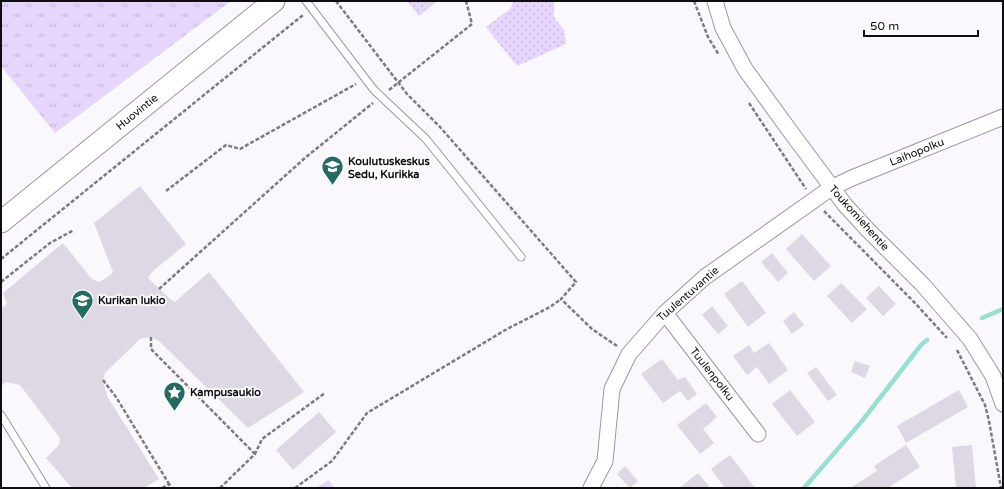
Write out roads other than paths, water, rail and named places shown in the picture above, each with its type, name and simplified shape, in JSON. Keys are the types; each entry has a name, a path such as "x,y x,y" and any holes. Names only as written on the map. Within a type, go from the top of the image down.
{"main road":[{"name":"Huovintie","path":"1,222 274,1"}],"street":[{"name":"Toukomiehentie","path":"714,1 723,28 745,69 831,188 867,229 923,285 970,339 993,376 1003,404"},
{"name":"Laihopolku","path":"831,188 852,178 1003,117"},
{"name":"Tuulentuvantie","path":"591,488 605,460 612,389 629,354 665,313 705,277 831,188"},
{"name":"Tuulenpolku","path":"665,313 758,434"}],"lane":[{"path":"306,1 365,79 381,97 426,139 521,257"},
{"path":"1,415 46,488"}],"waterway":[{"path":"982,318 1003,309"},
{"path":"804,488 862,421 921,345 927,340"}],"place":[{"name":"Koulutuskeskus Sedu, Kurikka","path":"333,186"},
{"name":"Kurikan lukio","path":"83,320"},
{"name":"Kampusaukio","path":"174,412"}]}
